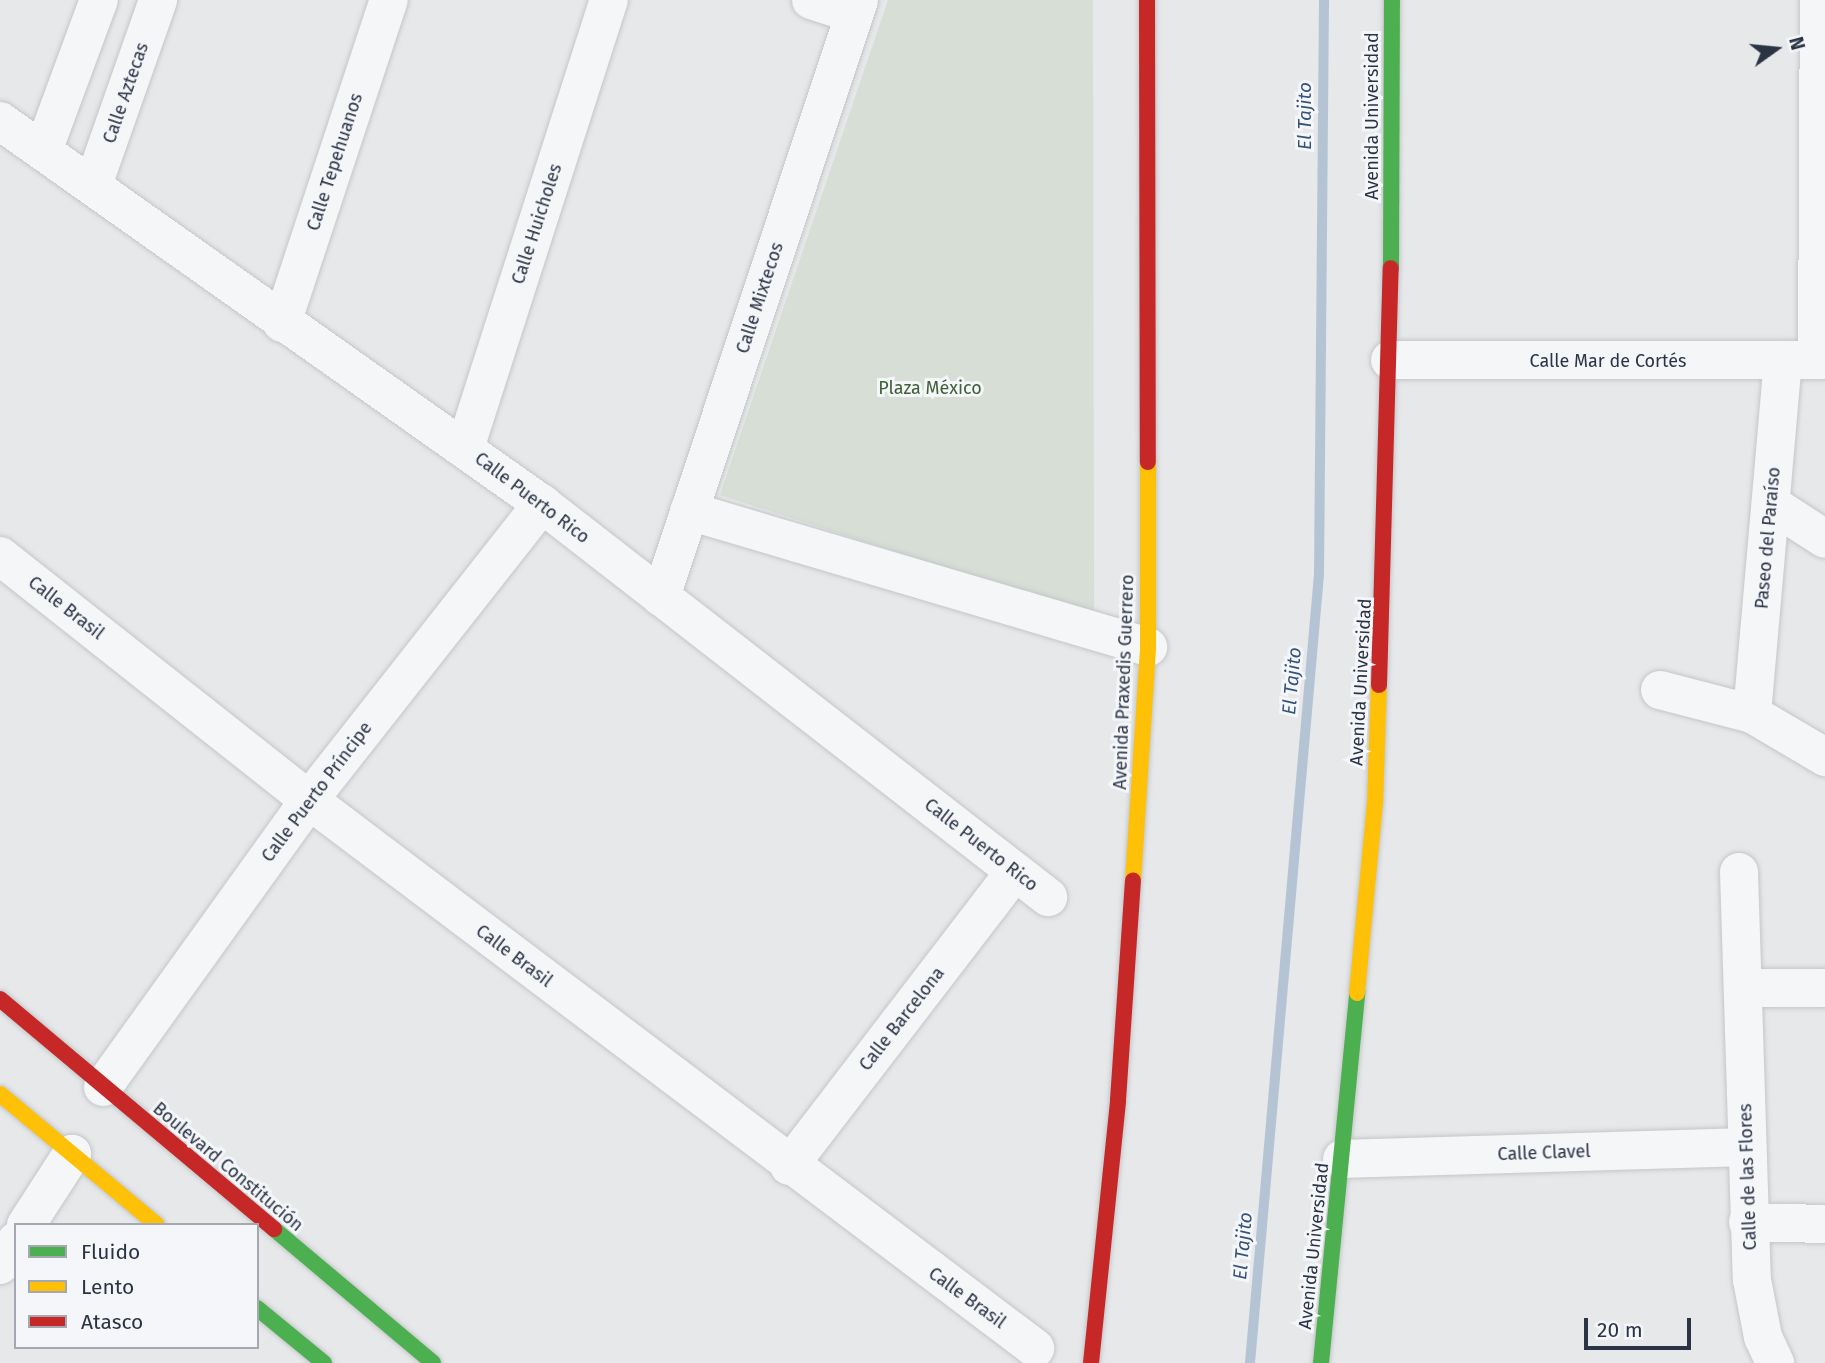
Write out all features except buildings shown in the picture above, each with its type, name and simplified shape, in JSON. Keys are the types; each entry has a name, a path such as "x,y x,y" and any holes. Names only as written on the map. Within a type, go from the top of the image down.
{"street":[{"path":"43,151 99,0"},
{"name":"Calle Aztecas","path":"93,185 158,0"},
{"name":"Calle Tepehuanos","path":"282,323 389,0"},
{"name":"Calle Huicholes","path":"465,448 609,0"},
{"path":"811,0 856,7"},
{"name":"Avenida Praxedis Guerrero","path":"1091,1363 1118,1100 1148,647 1147,0"},
{"name":"Avenida Universidad","path":"1321,1363 1375,804 1390,360 1392,0"},
{"name":"Paseo del Paraíso","path":"1752,714 1771,505 1809,360 1819,0"},
{"name":"Calle Mixtecos","path":"661,597 856,7"},
{"name":"Calle Puerto Rico","path":"0,121 541,504 1048,897"},
{"name":"Calle Mar de Cortés","path":"1390,360 1809,360"},
{"name":"Calle Puerto Príncipe","path":"103,1087 309,800 541,504"},
{"path":"1771,505 1825,539"},
{"path":"689,511 1148,647"},
{"name":"Calle Brasil","path":"0,556 309,800 789,1167 1035,1348"},
{"path":"1660,690 1752,714 1825,757"},
{"name":"Calle Barcelona","path":"789,1167 1015,872"},
{"name":"Calle de las Flores","path":"1739,872 1745,988 1748,1222 1759,1314 1775,1363"},
{"path":"1745,988 1825,988"},
{"name":"Boulevard Constitución","path":"0,999 433,1363"},
{"path":"0,1094 155,1223"},
{"name":"Calle Clavel","path":"1342,1159 1746,1147"},
{"path":"27,1223 72,1154"},
{"path":"1748,1222 1825,1224"},
{"path":"0,1265 14,1244"},
{"path":"259,1310 324,1363"}],"green space":[{"name":"Plaza México","path":"888,0 1093,0 1094,616 720,495"}],"waterway":[{"name":"El Tajito","path":"1250,1363 1319,574 1324,0"}],"traffic: fast":[{"path":"1391,268 1392,0"},
{"path":"1321,1363 1357,993"},
{"path":"274,1229 433,1363"},
{"path":"259,1310 324,1363"}],"traffic: slow":[{"path":"1133,881 1148,647 1148,462"},
{"path":"1357,993 1375,804 1379,685"},
{"path":"0,1094 155,1223"}],"traffic: jam":[{"path":"1147,0 1148,462"},
{"path":"1379,685 1391,268"},
{"path":"1091,1363 1118,1100 1133,881"},
{"path":"0,999 274,1229"}]}
